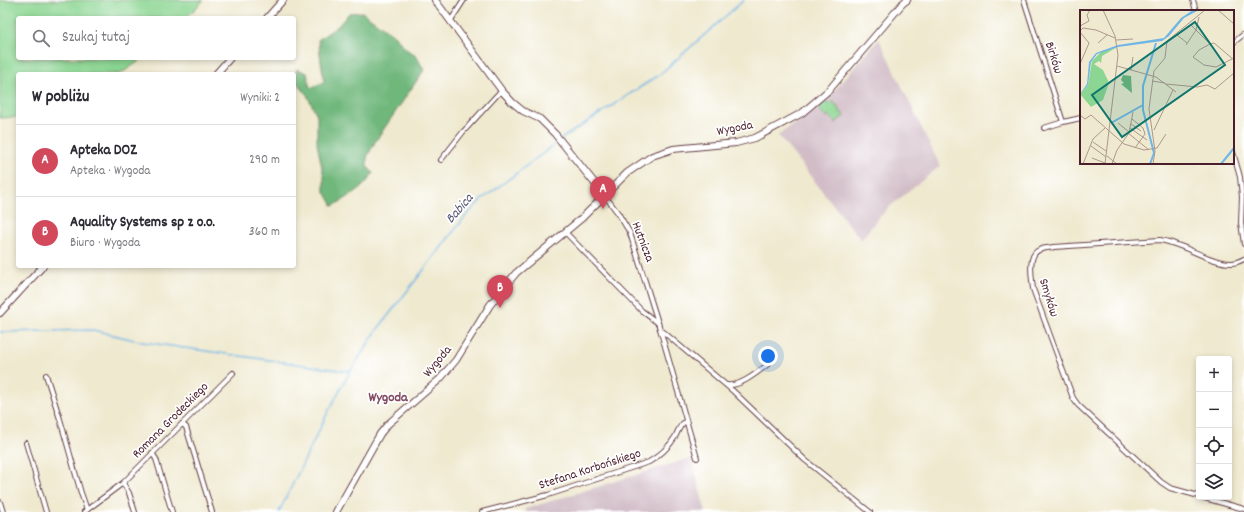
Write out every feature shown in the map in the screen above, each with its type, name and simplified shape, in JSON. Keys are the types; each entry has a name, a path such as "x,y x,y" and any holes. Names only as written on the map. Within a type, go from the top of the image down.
{"street":[{"path":"268,16 283,0"},
{"name":"Hutnicza","path":"435,0 502,91 523,111 540,119 555,134 618,213 630,233 660,329 697,458"},
{"path":"450,20 464,0"},
{"name":"Wygoda","path":"336,512 380,434 388,424 440,379 456,360 490,305 516,273 566,232 605,196 627,172 637,164 652,156 673,150 736,143 755,138 802,113 829,90 907,0"},
{"name":"Birków","path":"1024,0 1063,122"},
{"path":"1192,0 1196,10"},
{"path":"1234,43 1244,34"},
{"path":"218,72 228,60"},
{"path":"441,160 463,132 502,91"},
{"path":"1044,128 1080,118"},
{"path":"1234,156 1241,184 1241,223 1244,244"},
{"path":"566,232 642,311 658,323"},
{"name":"Smyków","path":"1196,496 1170,488 1161,482 1078,405 1073,398 1033,289 1031,272 1032,260 1034,253 1038,250 1054,247 1160,240 1171,242 1221,262 1233,263 1244,259"},
{"path":"0,313 41,268"},
{"path":"660,329 725,384 805,460 870,512"},
{"path":"725,384 730,386 753,376 767,365"},
{"name":"Romana Grodeckiego","path":"46,375 86,511 123,483 233,373"},
{"name":"Stefana Korbońskiego","path":"482,512 548,495 649,462 658,456 674,438 681,424 686,421"},
{"path":"182,424 186,428 212,512"},
{"path":"26,443 46,512"},
{"path":"152,453 156,459 172,512"},
{"path":"123,483 130,493 135,512"},
{"name":"Smyków","path":"1211,500 1244,509"},
{"path":"0,502 3,512"}],"shaded area":[{"path":"879,39 940,166 888,208 861,240 778,135 805,117 826,100"},
{"path":"691,458 706,512 526,512 525,509"}],"green space":[{"path":"0,0 203,0 188,16 16,16 16,60 139,60 123,72 16,72 16,117 0,118"},
{"path":"362,12 395,36 405,48 417,57 424,70 375,142 367,157 367,166 373,173 370,178 355,192 333,206 324,190 324,177 317,144 317,115 307,95 296,81 296,72 297,69 307,73 310,88 324,82 318,40 339,25 349,13"},
{"path":"826,101 829,105 833,101 844,116 835,123 829,115 826,118 818,108"}],"waterway":[{"name":"Babica","path":"561,139 659,75 744,0"},
{"name":"Babica","path":"279,512 329,410 351,370 377,330 464,218 481,200 558,142"},
{"path":"0,332 93,330 143,342 345,371 351,370"}],"place":[{"name":"Apteka DOZ","path":"603,209"},
{"name":"Aquality Systems sp z o.o.","path":"500,308"}],"district":[{"name":"Wygoda","path":"388,398"}]}
